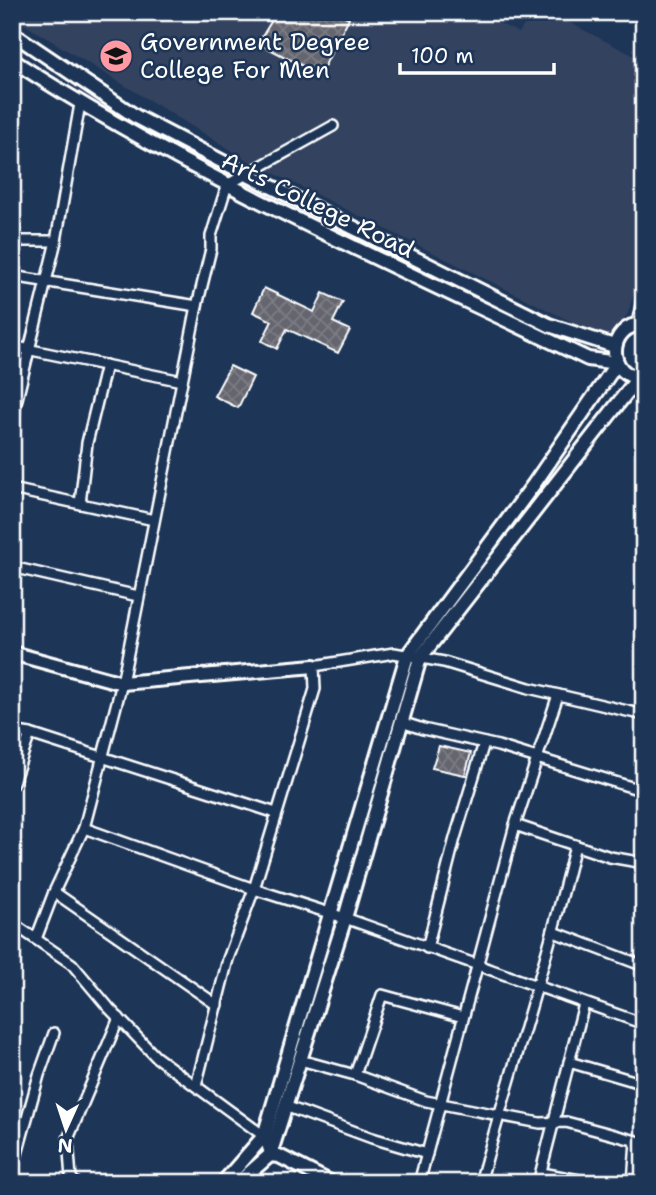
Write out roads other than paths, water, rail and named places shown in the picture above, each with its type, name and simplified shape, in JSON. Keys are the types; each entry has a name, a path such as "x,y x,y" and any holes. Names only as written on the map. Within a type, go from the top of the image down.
{"main road":[{"path":"12,33 135,116 246,174 550,326 614,346"},
{"name":"Arts College Road","path":"12,60 80,104 227,185 588,359 617,363"},
{"path":"238,1183 270,1155 345,918 401,722 413,657 641,378 625,373 617,363 614,346 623,331 641,324 644,301"},
{"path":"223,1183 264,1136 413,657 617,363"},
{"path":"12,653 122,683 314,666"},
{"path":"270,1155 278,1156 332,1183"}],"street":[{"path":"12,430 15,407 56,241 80,104"},
{"path":"36,939 54,892 84,828 122,683 197,306 211,249 211,236 227,185 333,126"},
{"path":"12,241 56,241"},
{"path":"12,276 197,306"},
{"path":"12,346 182,381"},
{"path":"80,504 88,443 106,365"},
{"path":"12,489 154,520"},
{"path":"12,567 138,596"},
{"path":"196,1086 228,958 254,889 315,689 314,666 394,653 444,662 558,695 644,715"},
{"path":"419,1183 515,825 558,695"},
{"path":"401,722 538,758 644,791"},
{"path":"12,731 30,734 276,813"},
{"path":"12,785 30,734"},
{"path":"427,948 455,838 484,743"},
{"path":"515,825 610,857 644,863"},
{"path":"84,828 644,1024"},
{"path":"480,1183 554,932 575,845"},
{"path":"54,892 217,1005"},
{"path":"12,926 72,964 156,1057 264,1136 270,1155"},
{"path":"554,932 644,966"},
{"path":"355,1075 382,995 463,1017"},
{"path":"538,1183 584,1004"},
{"path":"76,1183 71,1178 68,1139 118,1018"},
{"path":"12,1172 54,1032"},
{"path":"300,1060 355,1075 426,1101 540,1123 566,1122 640,1142 633,1183"},
{"path":"569,1062 644,1084"},
{"path":"285,1107 427,1154"},
{"path":"542,1173 595,1183"}],"place":[{"name":"Government Degree College For Men","path":"116,56"}]}
